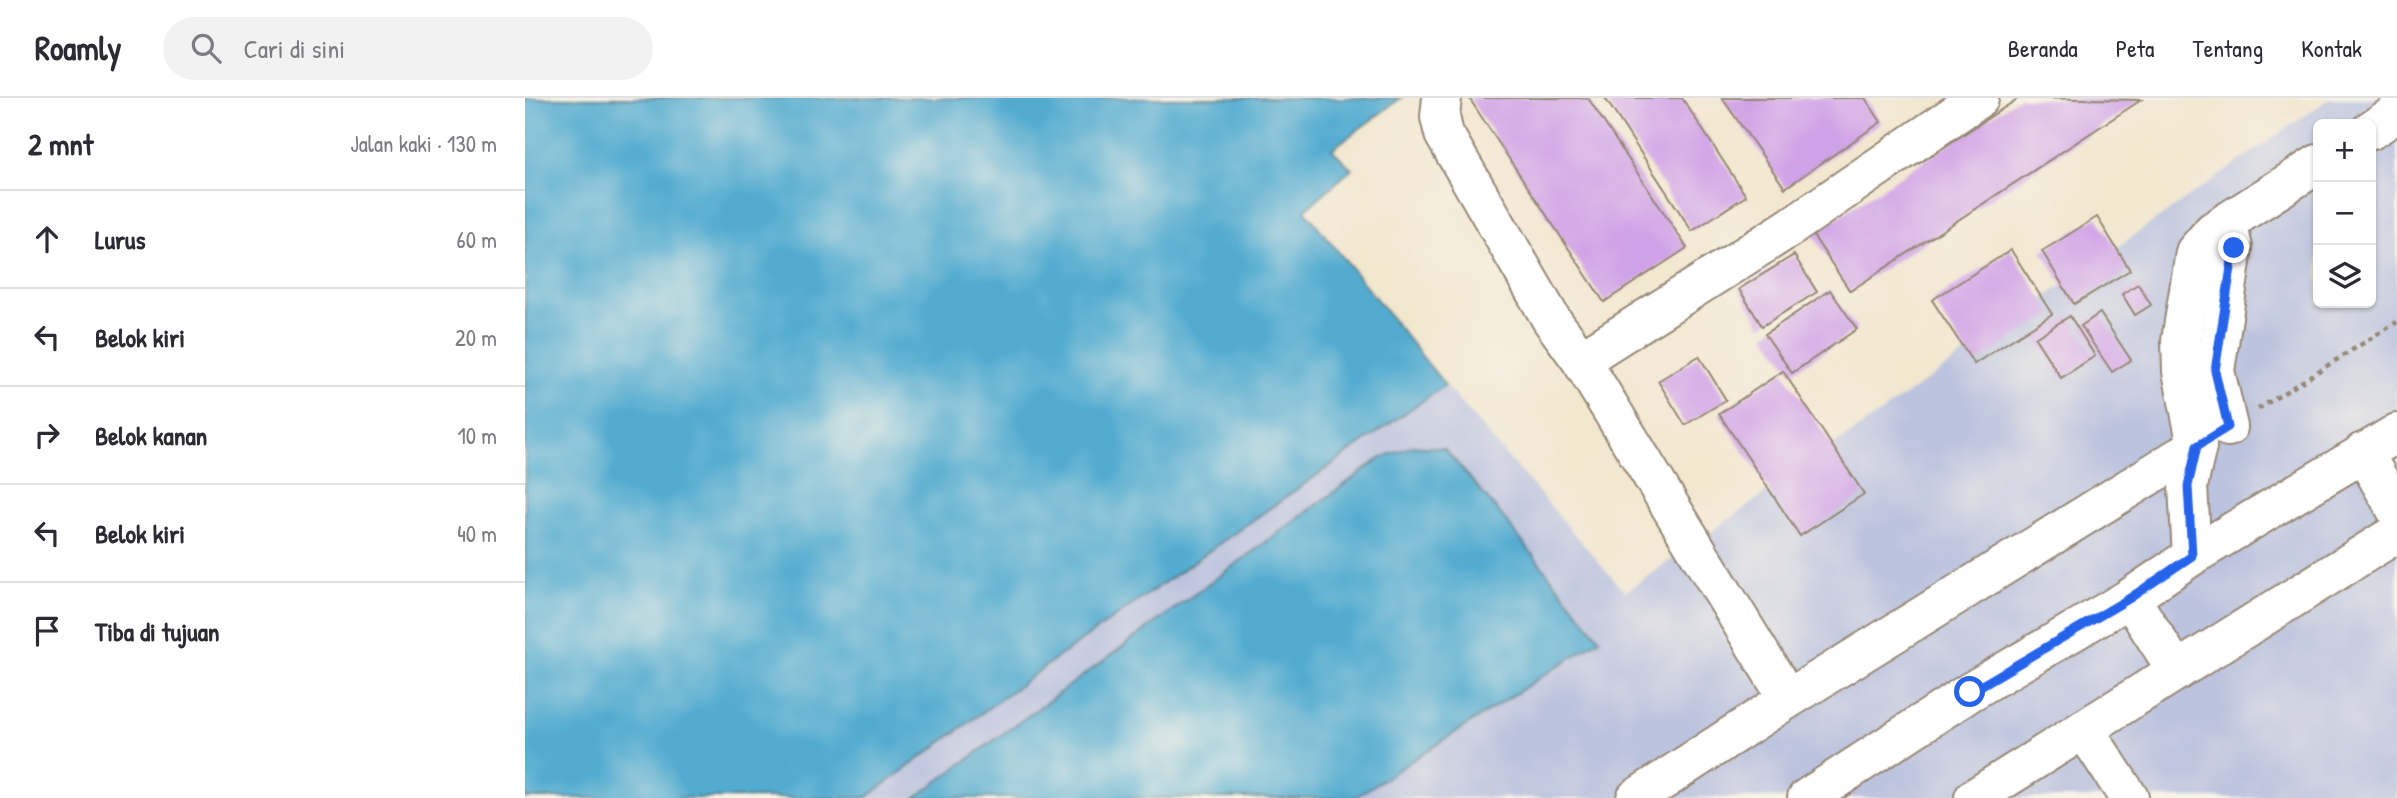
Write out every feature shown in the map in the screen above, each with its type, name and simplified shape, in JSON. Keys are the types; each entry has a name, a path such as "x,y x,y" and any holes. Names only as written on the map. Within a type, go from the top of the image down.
{"lane":[{"path":"1443,98 1440,117 1444,134 1551,319 1581,360 1788,699"},
{"path":"1581,360 1789,228 1979,98"},
{"path":"2376,127 2397,113"},
{"path":"2213,436 2182,371 2181,341 2195,252 2213,231 2313,167"},
{"path":"1807,798 1970,692 2130,598 2192,556 2397,433"},
{"path":"2192,556 2188,486 2213,436"},
{"path":"1636,798 1788,699 2213,436"},
{"path":"2363,452 2397,511"},
{"path":"1975,798 2397,533"},
{"path":"2130,598 2177,671"},
{"path":"2084,729 2129,798"}],"path":[{"path":"2213,436 2397,322"}],"shaded area":[{"path":"2330,98 2397,98 2397,798 866,798 1047,665 1445,385 1625,592"}],"water":[{"path":"525,98 1401,98 1332,149 1352,169 1305,210 1445,385 1047,665 866,798 525,798"},
{"path":"1413,446 1444,448 1600,639 1354,798 915,798 1381,458"}],"building":[{"path":"1469,98 1588,98 1687,248 1604,302"},
{"path":"1605,98 1682,98 1746,196 1692,231"},
{"path":"1722,98 1865,98 1881,122 1785,188"},
{"path":"2019,98 2141,100 1850,291 1812,234"},
{"path":"2097,217 2130,270 2074,304 2042,251"},
{"path":"2011,250 2052,314 1974,364 1932,300"},
{"path":"1794,255 1817,292 1762,326 1739,289"},
{"path":"2138,284 2151,305 2135,315 2122,294"},
{"path":"1830,290 1857,329 1792,373 1765,334"},
{"path":"2100,313 2131,360 2112,372 2081,326"},
{"path":"2070,316 2095,356 2061,378 2035,338"},
{"path":"1699,356 1726,400 1685,425 1658,381"},
{"path":"1783,371 1864,494 1800,536 1719,414"}],"route":[{"path":"1970,692 2130,598 2192,556 2188,486 2197,446 2228,427 2215,371 2234,248"}]}
